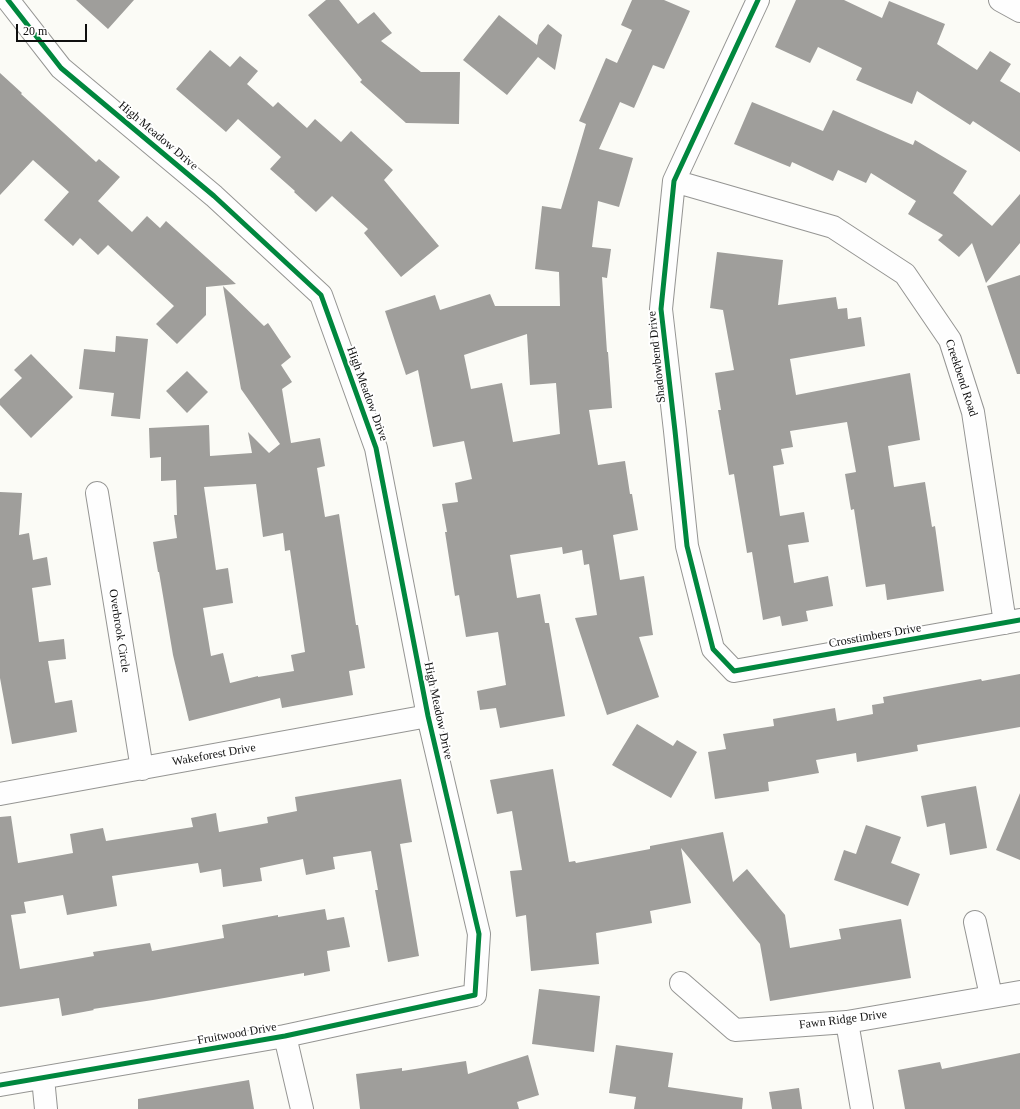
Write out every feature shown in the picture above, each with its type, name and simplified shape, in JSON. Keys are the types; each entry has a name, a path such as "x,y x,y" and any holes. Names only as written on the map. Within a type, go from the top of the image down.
{"street":[{"name":"High Meadow Drive","path":"8,0 61,68 214,196 321,295 376,448 428,716 479,934 475,995"},
{"name":"Shadowbend Drive","path":"734,671 713,649 687,546 660,309 674,181 758,0"},
{"path":"1000,0 1020,11"},
{"name":"Creekbend Road","path":"674,181 833,227 905,274 950,340 973,412 1013,622"},
{"name":"Overbrook Circle","path":"97,493 142,768"},
{"name":"Crosstimbers Drive","path":"734,671 1013,622"},
{"name":"Wakeforest Drive","path":"0,794 428,716"},
{"path":"975,922 991,996"},
{"name":"Fawn Ridge Drive","path":"681,983 735,1030 846,1022 1020,992"},
{"name":"Fruitwood Drive","path":"0,1085 286,1036 475,995"},
{"path":"846,1022 862,1109"},
{"path":"286,1036 302,1109"},
{"path":"43,1078 46,1109"}],"building":[{"path":"76,0 134,0 108,29"},
{"path":"326,0 339,0 358,24 374,12 392,33 381,41 421,72 460,72 459,124 406,123 360,82 362,80 308,15"},
{"path":"632,0 664,0 690,11 664,69 653,65 634,108 620,102 599,149 633,158 619,207 598,201 592,247 611,249 607,278 602,277 612,408 589,410 598,465 625,461 638,530 613,535 620,580 644,576 653,635 639,637 659,697 607,715 575,618 597,615 589,564 584,565 582,550 563,554 562,547 510,555 517,598 540,594 545,623 549,623 565,716 500,728 496,708 480,710 477,691 506,685 498,632 466,637 459,595 455,596 445,532 447,532 442,504 458,502 455,483 472,479 464,441 433,447 418,370 406,375 385,311 435,295 440,310 490,294 495,306 560,306 559,272 535,269 542,206 561,209 586,124 579,121 606,58 617,63 632,30 621,25","holes":["527,334 530,385 556,383 560,434 513,442 502,383 471,389 464,355"]},
{"path":"796,0 844,0 882,18 889,1 945,24 937,44 977,70 990,51 1011,64 1000,81 1020,93 1020,152 973,121 970,125 917,91 912,104 856,80 862,68 818,47 810,63 775,47"},
{"path":"499,15 537,45 539,35 548,24 562,35 555,70 538,57 507,95 463,60"},
{"path":"210,50 230,67 240,56 258,71 247,84 273,107 278,102 307,128 315,119 341,142 351,131 393,170 384,180 439,246 401,277 364,233 368,229 332,196 316,212 270,169 281,157 238,119 226,132 176,89"},
{"path":"0,73 96,162 99,159 120,177 98,201 132,232 147,216 160,228 166,221 236,284 206,287 206,315 177,344 156,324 174,306 108,245 98,255 80,238 73,246 44,220 69,192 33,160 0,195"},
{"path":"752,102 823,131 833,110 913,145 915,140 967,171 953,193 992,226 1020,194 1020,243 986,283 972,243 959,257 938,240 943,235 908,214 916,201 871,173 866,183 838,170 833,181 792,162 790,167 734,144"},
{"path":"717,252 783,260 778,305 836,297 838,309 847,308 848,319 861,317 865,346 790,359 796,395 910,373 920,440 888,446 894,487 925,482 932,527 935,526 944,591 887,600 885,584 866,587 854,509 851,510 845,474 856,472 847,422 790,431 793,447 781,449 784,464 773,466 780,516 804,512 809,542 788,545 794,583 828,576 833,606 806,611 808,621 782,626 780,616 763,620 752,552 747,553 734,474 729,475 718,410 721,410 715,373 734,370 723,310 710,308"},
{"path":"1020,275 1020,374 1017,374 987,286"},
{"path":"223,286 264,326 268,323 291,357 281,365 292,382 282,389 291,443 320,438 325,466 317,468 325,517 339,514 356,625 358,625 365,668 349,671 353,695 282,708 280,698 189,721 173,655 153,542 177,538 174,515 177,515 176,480 161,481 161,457 150,458 149,428 209,425 210,456 252,453 248,432 269,453 280,444 241,389","holes":["256,484 263,537 283,533 285,551 290,550 305,652 291,655 294,671 258,676 230,683 223,653 211,656 203,608 233,603 228,568 216,570 204,487"]},
{"path":"116,336 148,339 140,419 111,416 114,393 79,389 84,349 115,352"},
{"path":"31,354 73,397 31,438 0,405 0,399 22,378 14,370"},
{"path":"187,371 208,392 187,413 166,391"},
{"path":"0,492 22,493 19,535 29,533 33,560 47,557 51,585 32,588 39,642 64,639 66,659 48,661 55,703 72,700 77,732 12,744 0,678"},
{"path":"1020,674 1020,727 917,745 918,751 857,762 856,753 816,760 819,773 768,782 769,791 715,799 708,752 726,749 723,734 774,726 773,719 835,708 837,721 873,714 872,705 884,703 883,697 981,679 982,681"},
{"path":"637,724 673,746 677,740 697,752 671,798 612,765"},
{"path":"553,769 569,862 575,861 576,863 650,849 650,846 723,832 733,882 747,869 785,915 790,948 841,939 839,929 901,919 911,978 770,1001 760,944 681,848 691,903 650,911 652,923 596,933 599,964 531,971 526,915 516,917 510,871 522,870 512,811 497,814 490,780"},
{"path":"401,779 412,842 400,844 419,956 388,962 375,890 378,890 371,851 333,857 335,869 306,875 303,859 260,868 262,881 223,887 221,869 200,873 198,863 112,876 117,906 67,915 63,895 24,902 26,913 11,915 20,969 94,956 93,952 150,943 152,951 224,938 222,925 278,915 278,917 325,909 327,920 344,917 350,947 327,951 330,971 304,976 304,973 153,1000 93,1009 94,1010 62,1016 59,998 0,1007 0,817 11,816 18,863 73,853 70,834 103,828 106,841 193,827 191,818 216,813 219,832 268,823 267,817 297,811 295,797"},
{"path":"976,786 987,848 950,855 945,823 927,827 921,796"},
{"path":"1020,793 1020,860 996,850"},
{"path":"866,825 901,837 891,863 920,874 908,906 834,880 844,850 856,854"},
{"path":"539,989 600,996 594,1052 532,1044"},
{"path":"616,1045 673,1053 668,1087 743,1098 742,1109 634,1109 636,1097 609,1093"},
{"path":"1020,1053 1020,1109 905,1109 898,1070 940,1062 942,1069"},
{"path":"528,1055 539,1095 517,1102 519,1109 360,1109 356,1074 402,1068 402,1071 466,1061 468,1074"},
{"path":"249,1080 254,1109 138,1109 138,1099"},
{"path":"799,1088 802,1109 772,1109 769,1092"}],"cycle path":[{"path":"0,1085 285,1036 475,995 479,934 428,716 376,448 321,295 214,196 61,68 8,0"},
{"path":"758,0 674,181 661,309 687,546 713,649 734,671 1020,620"}]}
